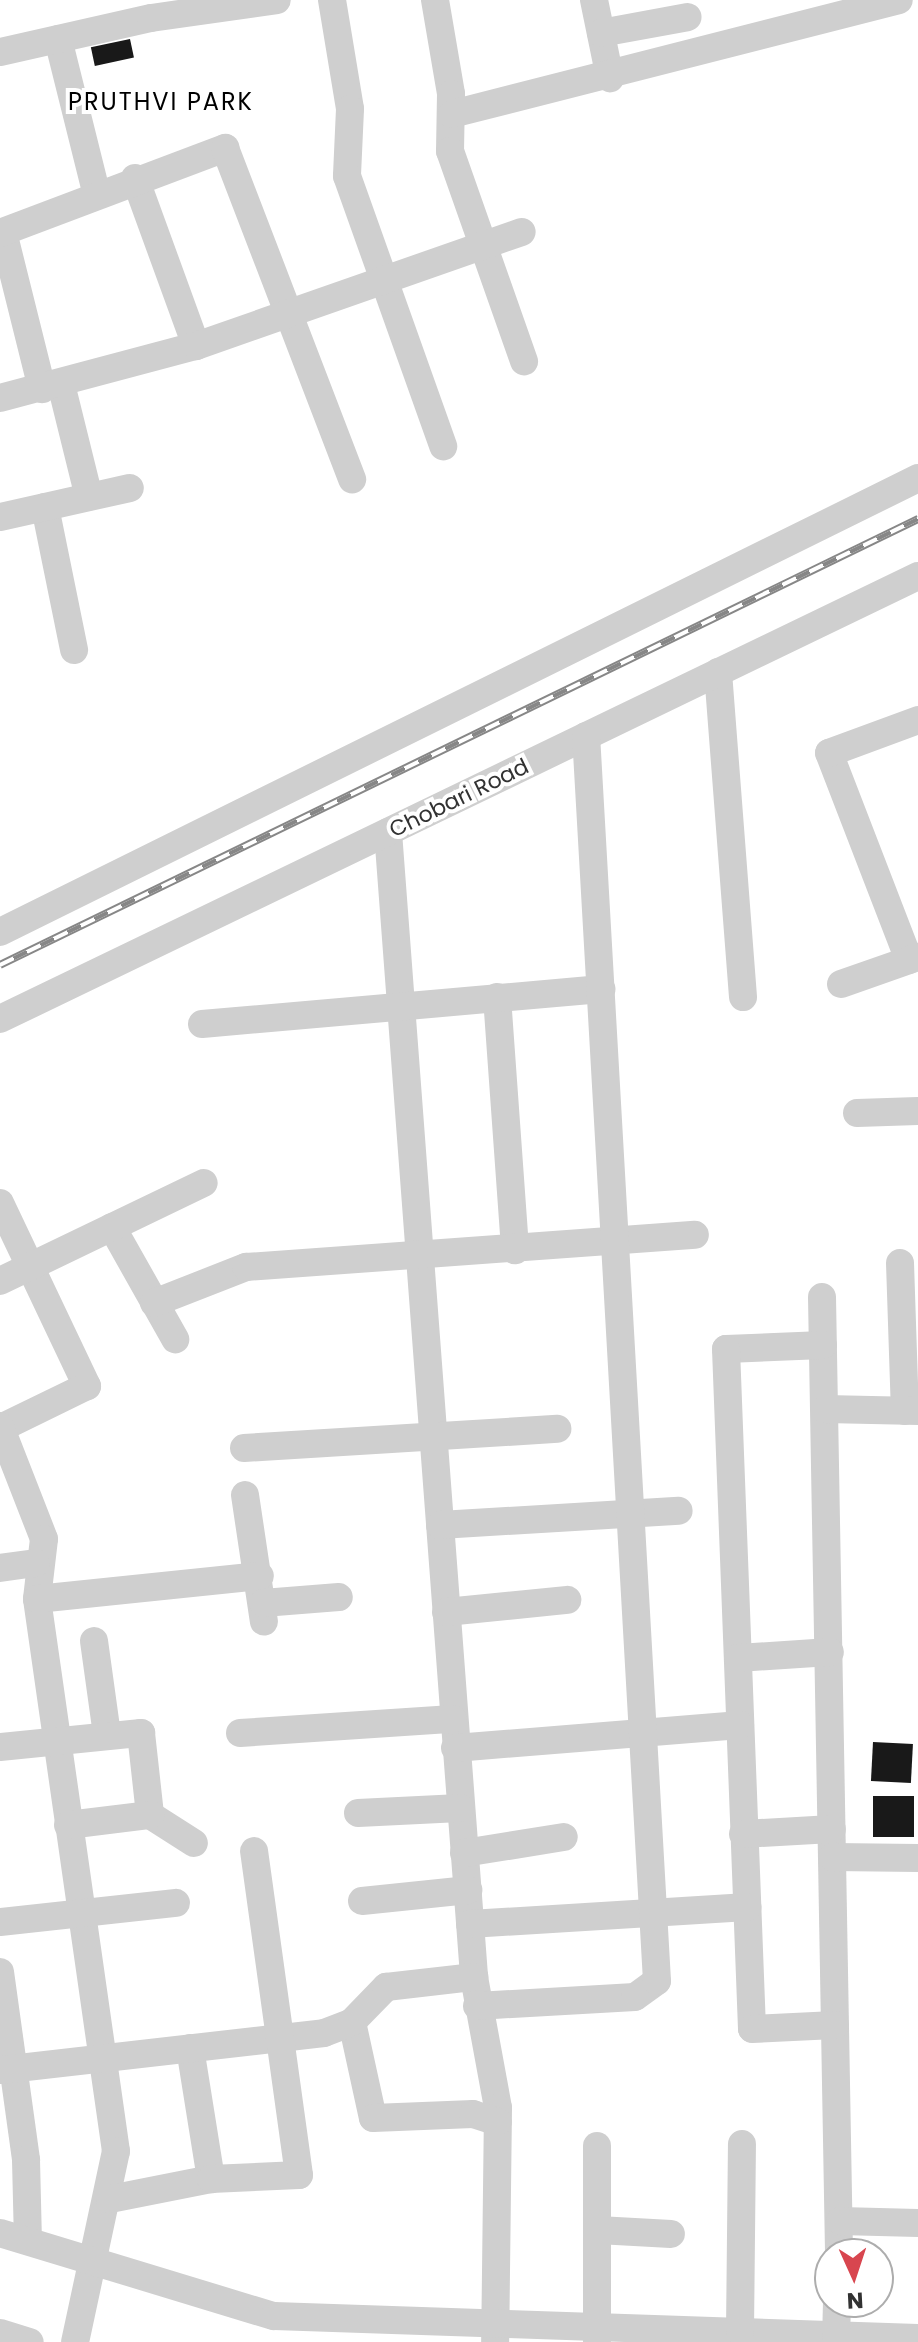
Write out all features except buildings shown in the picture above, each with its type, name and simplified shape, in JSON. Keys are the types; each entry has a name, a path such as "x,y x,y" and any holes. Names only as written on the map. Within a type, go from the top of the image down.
{"street":[{"path":"0,52 58,39 149,9 277,0"},
{"path":"332,0 350,109 347,176 388,278 443,446"},
{"path":"435,0 452,114 450,151 524,361"},
{"path":"594,0 610,78"},
{"path":"452,114 610,78 898,0"},
{"path":"601,33 688,17"},
{"path":"58,39 96,191"},
{"path":"89,497 2,232 96,191 225,148 352,479"},
{"path":"135,178 196,346"},
{"path":"0,398 52,387 196,346 522,232"},
{"path":"0,932 918,478"},
{"path":"0,517 130,488"},
{"path":"45,507 74,650"},
{"name":"Chobari Road","path":"0,1019 918,576"},
{"path":"718,672 743,997"},
{"path":"841,984 914,959 829,753 916,727"},
{"path":"477,2006 649,1993 657,1981 646,1730 586,736"},
{"path":"388,832 474,1977 498,2115 496,2332"},
{"path":"202,1024 601,989"},
{"path":"497,997 515,1250"},
{"path":"857,1113 918,1111"},
{"path":"0,1281 204,1183"},
{"path":"0,1203 87,1386 0,1427 18,1460 40,1551 37,1599 100,2060 116,2151 110,2199 75,2342"},
{"path":"112,1227 175,1339"},
{"path":"154,1303 246,1267 616,1244 695,1235"},
{"path":"825,1409 912,1411 910,1301 900,1263"},
{"path":"822,1297 839,2238"},
{"path":"823,1345 726,1349 752,2029 836,2039"},
{"path":"244,1448 557,1429"},
{"path":"245,1495 263,1600"},
{"path":"440,1525 679,1511"},
{"path":"0,1568 40,1551"},
{"path":"37,1599 263,1600 339,1597"},
{"path":"446,1612 567,1600"},
{"path":"94,1641 107,1735"},
{"path":"738,1658 830,1652"},
{"path":"240,1733 453,1719"},
{"path":"455,1748 646,1730 740,1725"},
{"path":"0,1747 141,1733 150,1815"},
{"path":"358,1813 460,1808"},
{"path":"68,1825 150,1815 194,1843"},
{"path":"743,1834 833,1843 918,1858"},
{"path":"464,1853 564,1837"},
{"path":"110,2199 211,2179 299,2175 277,2037 254,1851"},
{"path":"362,1901 468,1890"},
{"path":"0,1922 79,1911 176,1903"},
{"path":"470,1924 655,1908 747,1907"},
{"path":"0,1972 7,2069 28,2241"},
{"path":"7,2069 277,2037 355,2019 381,1990 474,1977"},
{"path":"355,2019 373,2118 498,2115"},
{"path":"190,2048 211,2179"},
{"path":"731,2335 742,2144"},
{"path":"597,2146 598,2334"},
{"path":"840,2221 918,2223"},
{"path":"598,2230 671,2234"},
{"path":"0,2233 274,2316 391,2331 918,2338"},
{"path":"836,2339 837,2318"},
{"path":"0,2333 30,2342"}],"railway":[{"path":"0,965 918,519"}],"district":[{"name":"PRUTHVI PARK","path":"161,102"}]}
